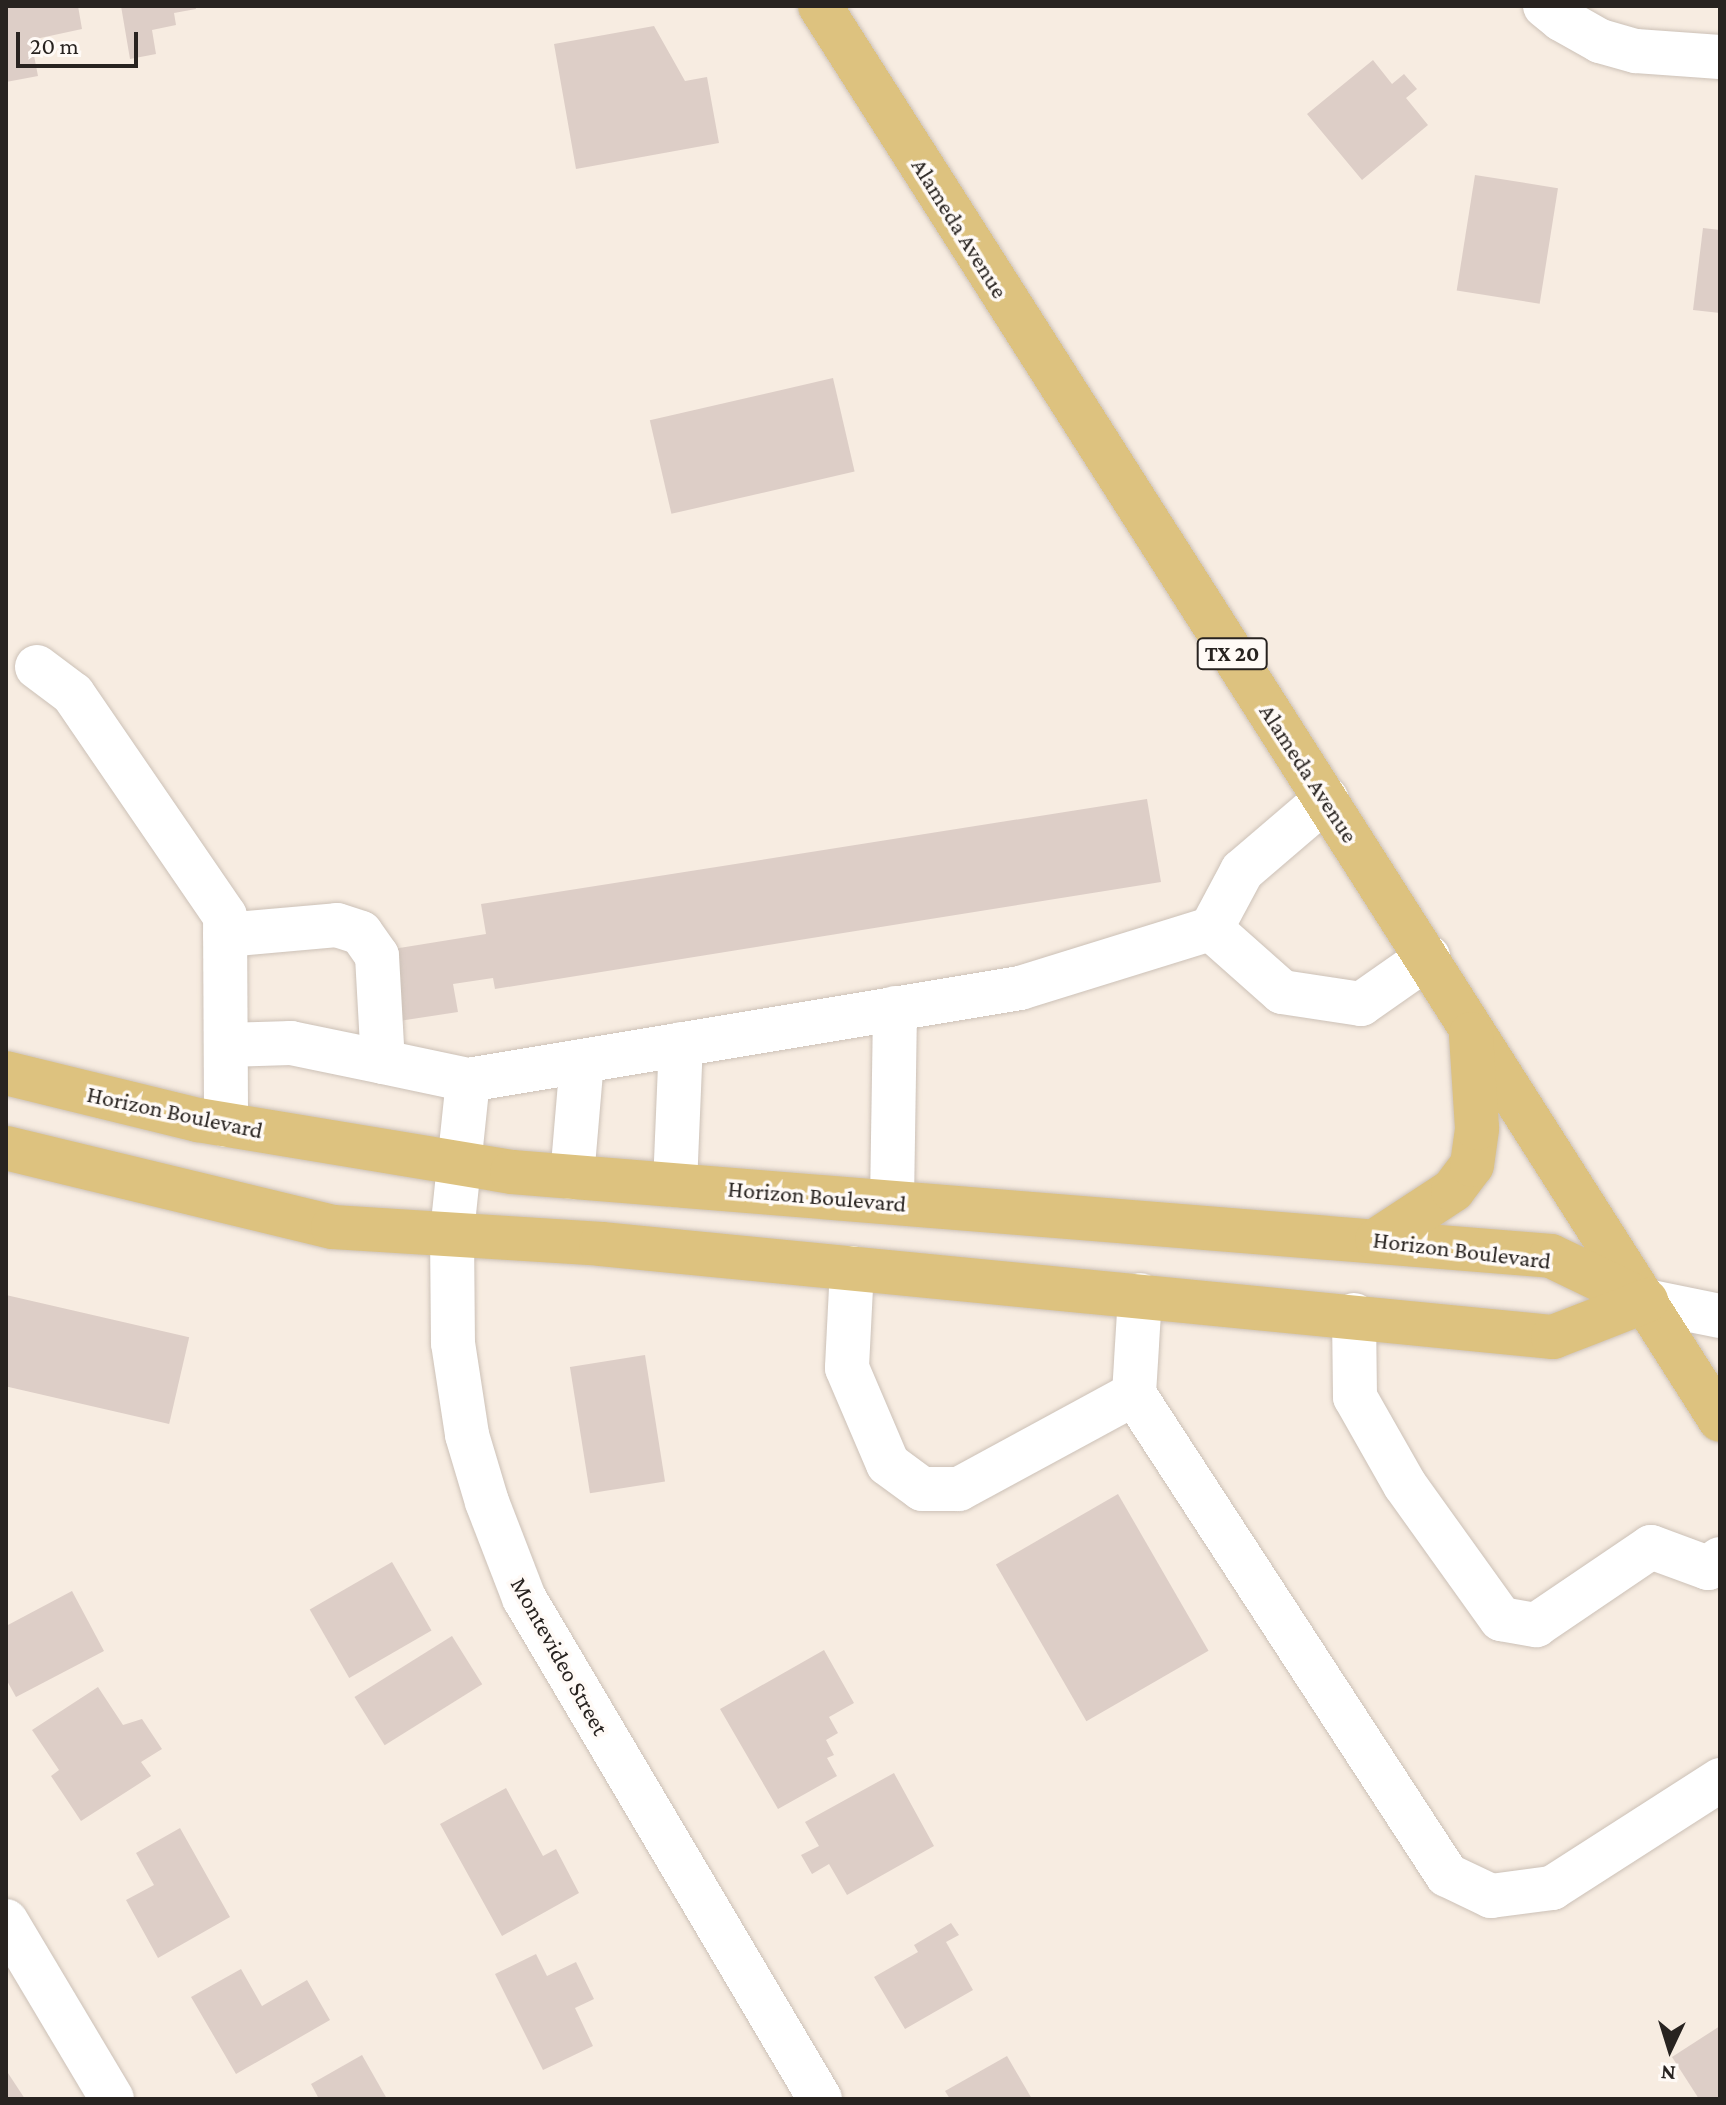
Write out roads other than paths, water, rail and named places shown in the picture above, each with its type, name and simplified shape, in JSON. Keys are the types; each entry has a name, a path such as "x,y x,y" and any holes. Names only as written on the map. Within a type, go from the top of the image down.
{"main road":[{"name":"Alameda Avenue","path":"820,6 1428,957 1580,1206 1646,1301 1720,1420"},
{"path":"1377,1240 1453,1190 1472,1165 1477,1128 1471,1027"},
{"name":"Horizon Boulevard","path":"6,1073 226,1125 459,1164 572,1177 1551,1256 1646,1301"},
{"path":"6,1148 333,1227 452,1232 852,1268 1354,1315 1553,1337 1646,1301"}],"street":[{"path":"1545,6 1600,41 1636,51 1720,57"},
{"path":"37,667 73,694 225,916 226,1125"},
{"path":"226,1045 291,1043 468,1080 1020,988 1211,929 1242,871 1326,799"},
{"path":"225,935 337,925 361,933 377,956 383,1062"},
{"path":"1211,929 1282,992 1361,1004 1428,957"},
{"path":"892,1202 895,1008"},
{"path":"675,1185 681,1044"},
{"path":"572,1177 582,1061"},
{"name":"Montevideo Street","path":"468,1080 452,1232 453,1343 467,1435 487,1502 524,1598 820,2099"},
{"path":"852,1268 847,1368 888,1464 922,1489 959,1489 1134,1394"},
{"path":"1140,1295 1134,1394 1447,1875 1491,1896 1552,1888 1720,1780"},
{"path":"1646,1301 1720,1316"},
{"path":"1354,1315 1355,1397 1405,1485 1501,1619 1536,1625 1651,1547 1708,1568 1720,1559"},
{"path":"6,1921 112,2099"}]}
